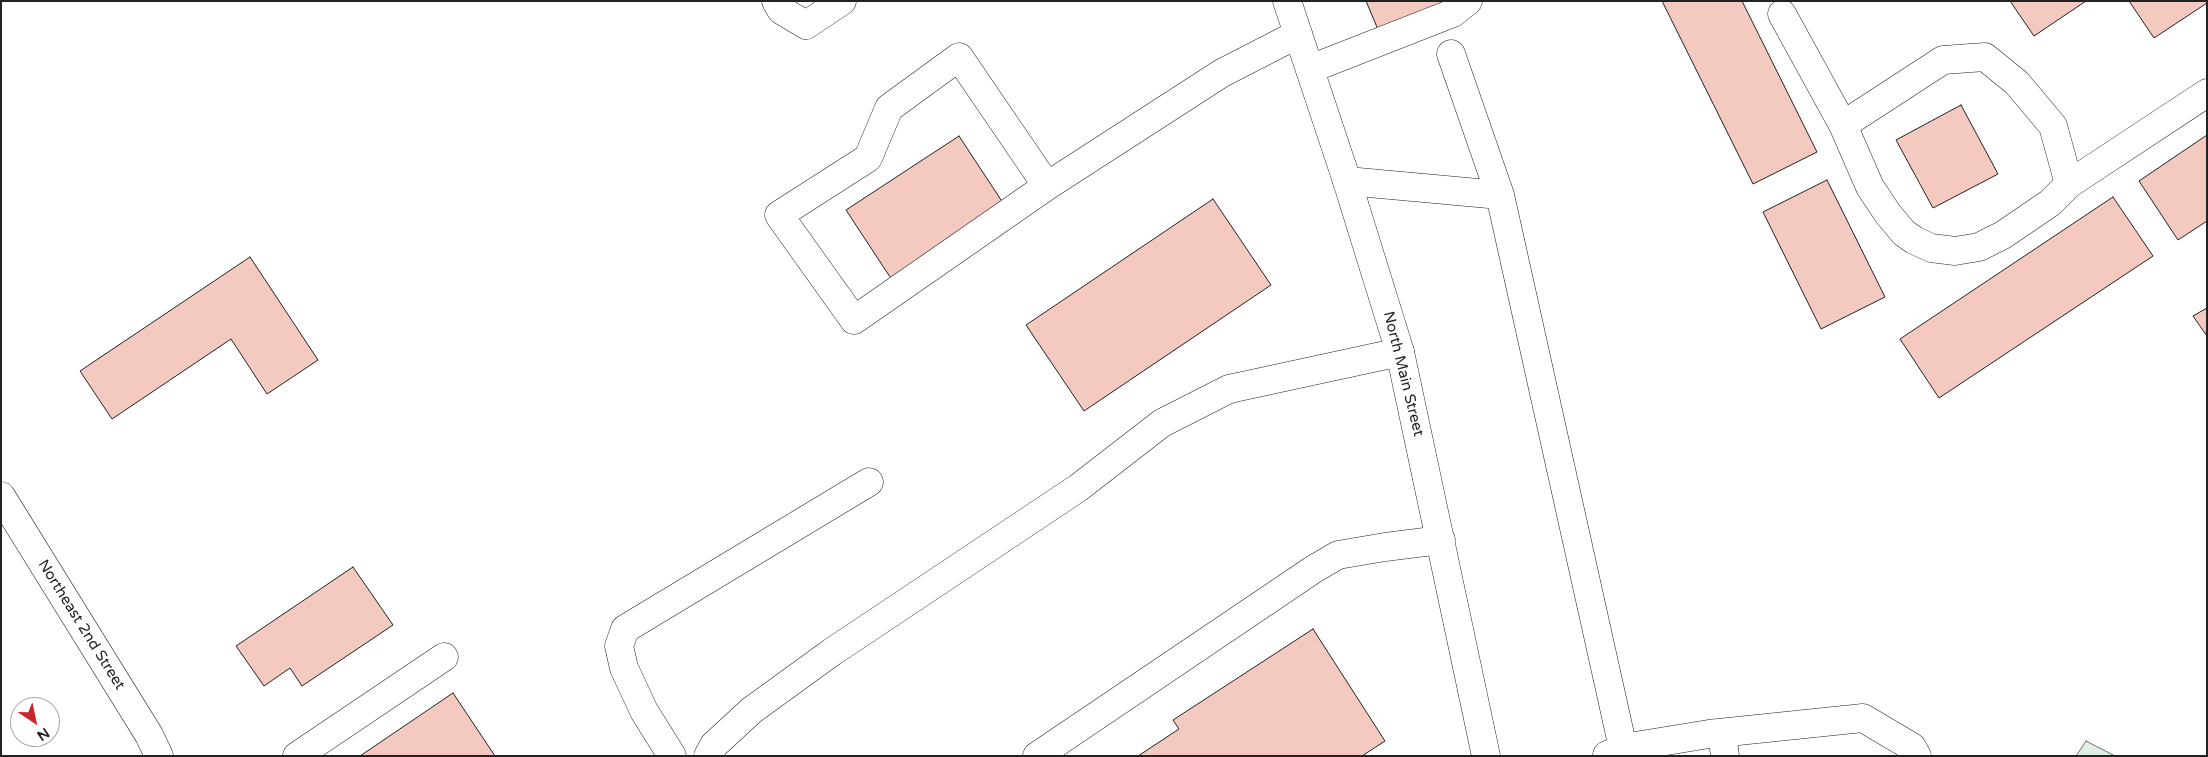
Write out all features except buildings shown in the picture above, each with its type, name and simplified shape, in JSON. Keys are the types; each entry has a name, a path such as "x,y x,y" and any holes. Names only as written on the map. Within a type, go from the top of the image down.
{"street":[{"path":"776,1 781,10 806,25 842,1"},
{"name":"North Main Street","path":"1287,1 1347,181 1400,352 1442,540 1486,756"},
{"path":"1310,69 1453,14 1468,1"},
{"path":"1782,14 1843,125 1870,187 1888,214 1914,240 1930,248 1956,251 1979,247 2003,235 2050,203 2069,184 2207,94"},
{"path":"1047,186 959,57 889,108 868,158 779,215 854,320 1047,186 1222,73 1298,34"},
{"path":"1451,54 1500,195 1614,752 1723,744 1863,718 1912,747 1917,756"},
{"path":"1843,125 1943,60 1985,57 2017,83 2053,126 2069,184"},
{"path":"1347,181 1500,195"},
{"path":"708,756 714,745 752,710 832,652 1078,488 1162,422 1228,389 1400,352"},
{"path":"672,756 644,710 624,668 619,646 625,629 869,482"},
{"name":"Northeast 2nd Street","path":"1,496 144,727 159,756"},
{"path":"1037,756 1314,569 1338,555 1442,540"},
{"path":"297,756 444,657"}],"green space":[{"path":"2086,741 2115,756 2076,756"}]}
